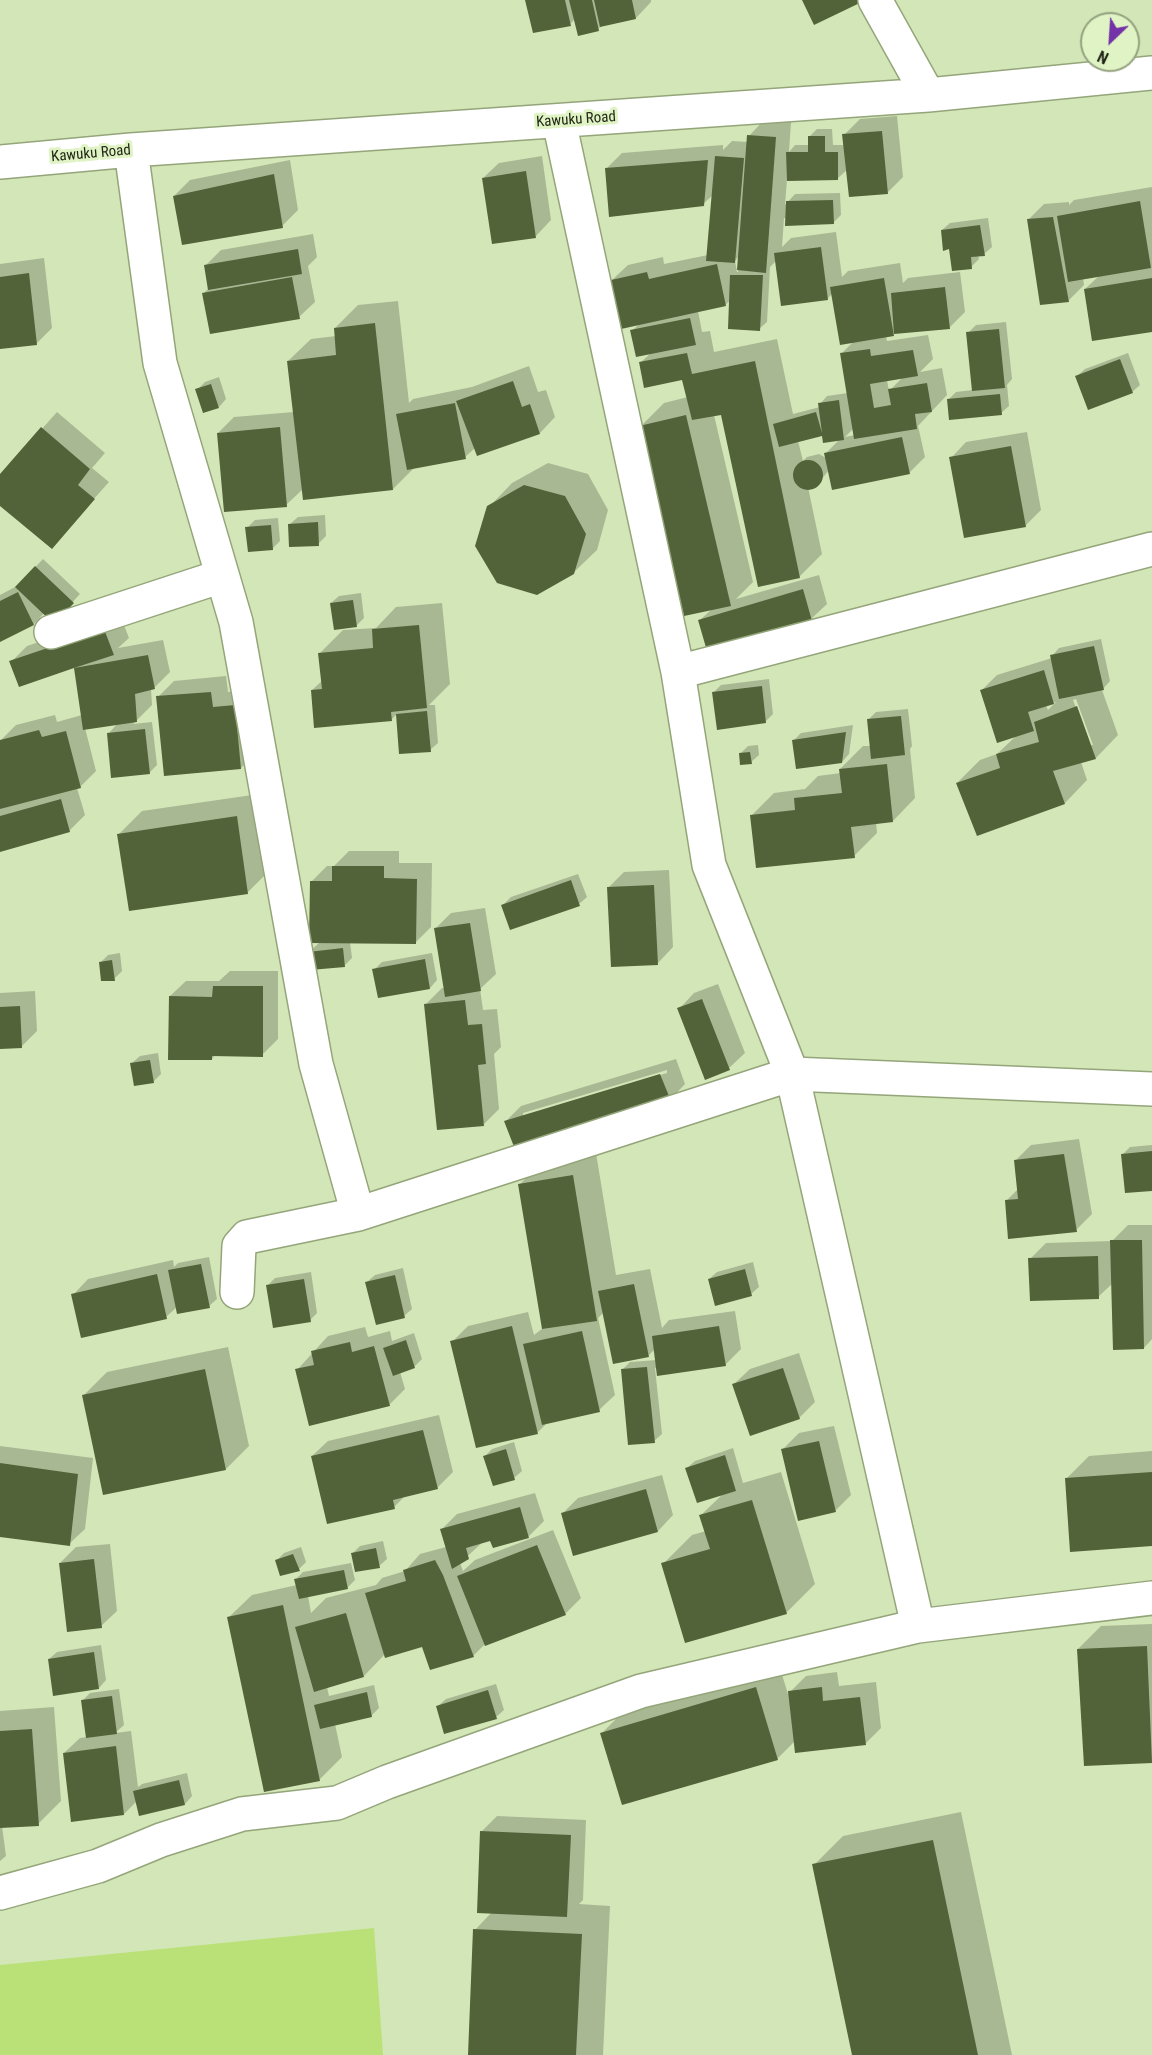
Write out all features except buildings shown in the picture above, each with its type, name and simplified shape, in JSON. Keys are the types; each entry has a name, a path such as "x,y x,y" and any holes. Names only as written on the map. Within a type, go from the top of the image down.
{"street":[{"path":"874,0 928,95"},
{"name":"Kawuku Road","path":"0,162 131,150 928,95 1152,73"},
{"path":"559,121 678,672 709,866 792,1074 918,1626"},
{"path":"131,150 160,363 236,622 316,1064 358,1214"},
{"path":"678,672 1152,549"},
{"path":"51,632 222,576"},
{"path":"237,1292 239,1246 247,1237 358,1214 792,1074 1152,1089"},
{"path":"0,1893 98,1866 161,1840 242,1814 337,1803 387,1782 641,1691 918,1626 1152,1598"}],"green space":[{"path":"374,1928 383,2055 0,2055 0,1965"}]}
